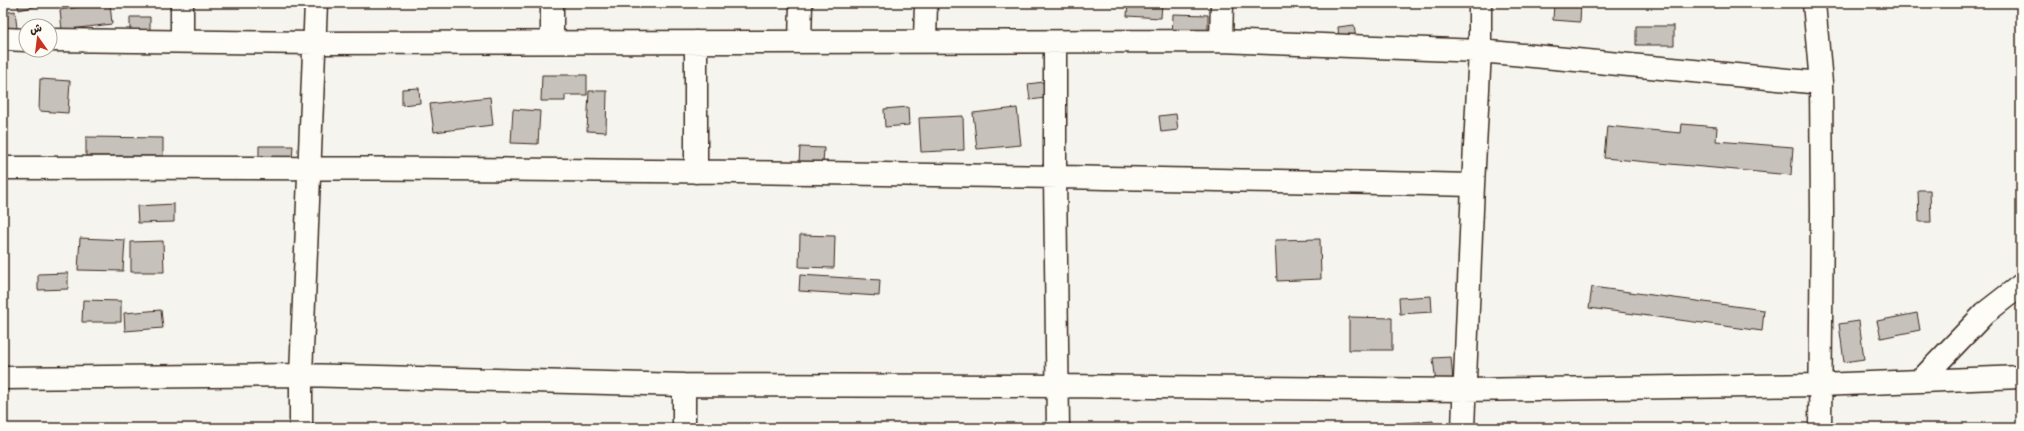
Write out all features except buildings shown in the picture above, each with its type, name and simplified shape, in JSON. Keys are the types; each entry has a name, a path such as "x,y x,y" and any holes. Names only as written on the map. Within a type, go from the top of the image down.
{"street":[{"path":"182,3 182,42"},
{"path":"301,428 301,375 309,167 316,43 316,3"},
{"path":"552,3 552,42"},
{"path":"800,42 801,3"},
{"path":"925,41 926,3"},
{"path":"1221,41 1222,3"},
{"path":"1463,428 1472,185 1480,51 1480,3"},
{"path":"1814,3 1821,83 1822,212 1820,428"},
{"path":"3,39 18,40"},
{"path":"58,40 316,43 1221,41 1480,51 1821,83"},
{"path":"696,42 696,172"},
{"path":"1055,42 1058,428"},
{"path":"3,168 309,167 1055,176 1472,185"},
{"path":"1920,381 1985,313 2021,285"},
{"path":"3,378 301,375 684,385 1058,386 1465,390 1820,385 2021,377"},
{"path":"684,385 684,428"}]}
